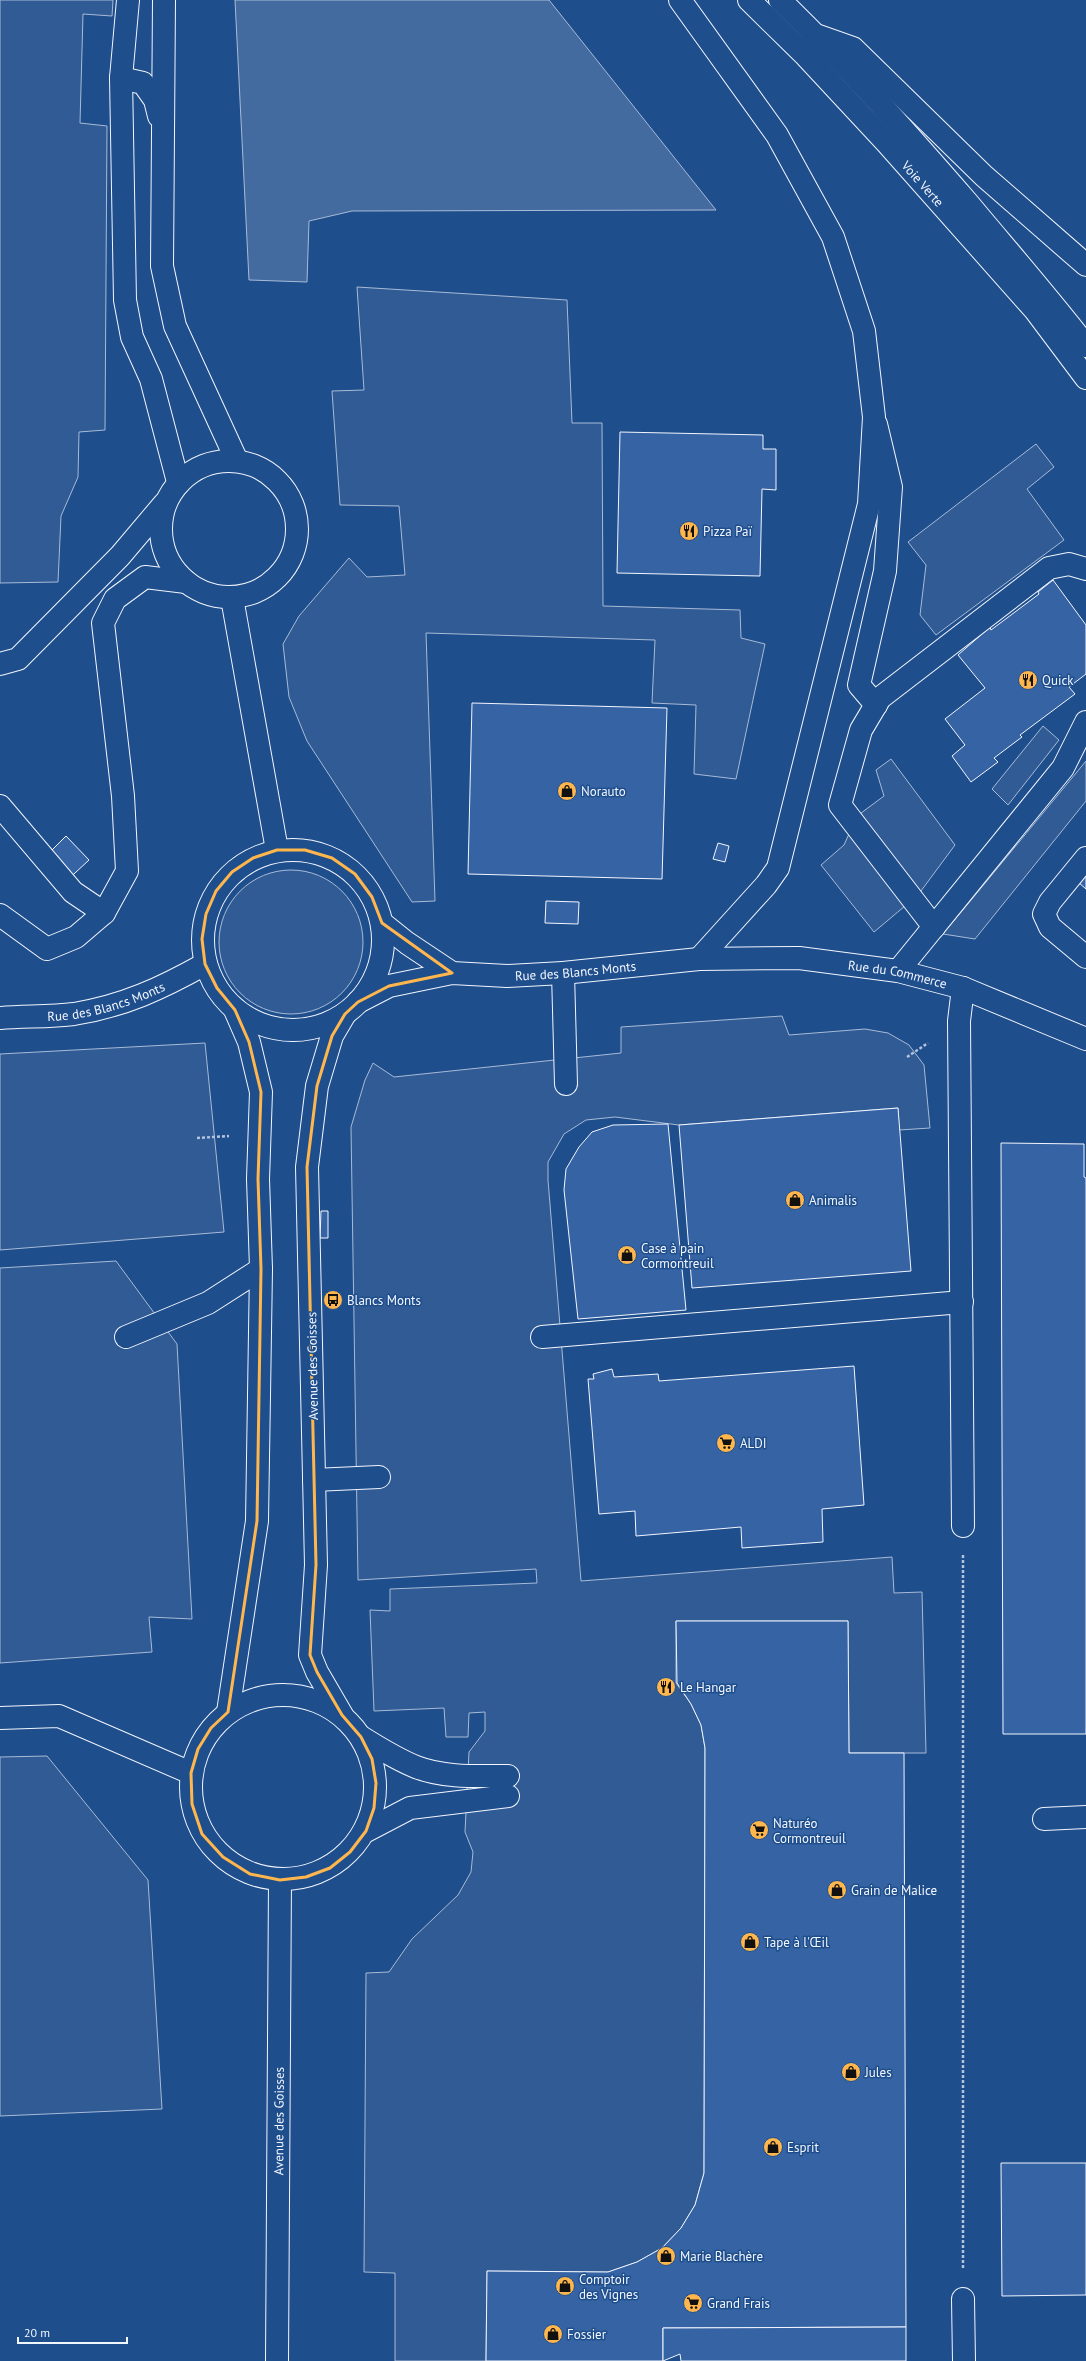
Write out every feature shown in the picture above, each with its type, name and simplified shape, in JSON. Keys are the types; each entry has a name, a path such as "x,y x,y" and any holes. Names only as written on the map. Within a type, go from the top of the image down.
{"street":[{"path":"128,0 121,78 126,300 132,337 151,379 178,482"},
{"path":"164,0 162,266 175,326 237,460"},
{"path":"680,0 777,135 833,237 864,331 874,417 891,487 885,571 860,685 876,705"},
{"name":"Voie Verte","path":"749,0 806,56 886,142 1035,310 1086,378"},
{"name":"Voie Verte","path":"780,0 816,36 919,147 1048,297 1086,346"},
{"path":"816,36 853,48 984,176 1086,265"},
{"path":"121,78 143,83 155,100 164,138"},
{"path":"699,959 766,886 778,868 869,504 874,417"},
{"path":"0,664 18,659 71,607 120,556 165,503 178,482 195,469 215,461 237,460 255,465 270,474 283,487 292,503 297,521 296,543 288,564 273,581 254,593 232,598 205,593 186,582 171,566 162,546 160,524 165,503"},
{"path":"934,927 840,806 861,730 880,698 1049,568 1069,564 1086,569"},
{"path":"0,915 47,949 76,937 104,913 127,871 123,796 103,623 115,599 145,577 186,582"},
{"path":"232,598 277,850"},
{"path":"898,972 1063,768 1086,722"},
{"path":"0,806 73,892 104,913"},
{"path":"228,1712 257,1521 261,1270 258,1179 261,1092 249,1042 235,1010 217,988 205,964 202,939 206,914 216,891 232,872 253,858 277,850 305,850 332,858 355,874 372,897 382,923 407,943 452,973"},
{"path":"1086,858 1050,902 1044,914 1050,927 1086,957"},
{"name":"Avenue des Goisses","path":"342,1715 317,1672 310,1654 316,1565 306,1167 317,1086 332,1036 374,979 382,952 382,923"},
{"name":"Rue du Commerce","path":"699,959 799,958 898,972 963,988 1086,1038"},
{"name":"Rue des Blancs Monts","path":"235,1010 255,1022 278,1029 301,1030 324,1025 389,986 452,973 507,976 564,973 699,959"},
{"name":"Rue des Blancs Monts","path":"0,1018 73,1014 123,1002 162,988 205,964"},
{"path":"564,973 566,1084"},
{"path":"963,988 959,1021 963,1526"},
{"path":"126,1338 208,1303 261,1270"},
{"path":"542,1337 962,1302"},
{"path":"314,1480 379,1477"},
{"path":"286,1694 316,1700 342,1715 361,1737 372,1759 376,1783 374,1808 366,1831 350,1852 330,1868 306,1877 280,1880 250,1874 223,1858 202,1834 192,1804 191,1773 198,1749 211,1728 228,1712 255,1698 286,1694"},
{"path":"0,1718 59,1716 191,1773"},
{"path":"361,1737 417,1767 474,1776 508,1786 410,1808 366,1831"},
{"path":"1044,1819 1086,1817"},
{"name":"Avenue des Goisses","path":"277,2361 280,1880"},
{"path":"963,2299 964,2361"}],"path":[{"path":"963,1526 963,2299"}],"highlighted area":[{"path":"277,850 305,850 332,858 355,874 372,897 382,923 452,973 389,986 358,1002 345,1014 332,1036 317,1086 307,1167 316,1565 310,1655 317,1672 342,1715 361,1737 372,1759 376,1783 374,1808 366,1831 350,1852 330,1868 306,1877 280,1880 250,1874 223,1857 202,1834 192,1804 191,1773 198,1749 211,1728 228,1712 257,1521 261,1269 258,1179 261,1092 249,1042 235,1010 217,988 205,964 202,939 206,914 216,891 232,872 253,858"}],"shaded area":[{"path":"0,0 113,0 112,16 83,14 80,123 107,126 105,430 79,432 78,477 61,516 58,582 0,583"},
{"path":"235,0 549,0 716,210 352,211 309,221 307,282 249,280"},
{"path":"357,287 567,300 572,423 602,423 603,606 740,610 741,638 765,644 736,779 694,774 696,705 652,703 655,640 426,633 435,901 412,902 307,741 289,697 283,644 299,616 349,558 367,577 405,575 399,506 340,505 332,391 364,390"},
{"path":"1036,444 1054,467 1027,489 1064,540 936,635 920,615 926,565 908,542"},
{"path":"1043,726 1059,740 1008,805 992,789"},
{"path":"891,759 955,845 918,895 874,932 821,865 844,845 857,816 884,796 876,770"},
{"path":"1086,761 1086,801 975,939 943,934"},
{"path":"284,870 298,870 325,878 337,886 347,896 358,914 362,928 362,956 358,970 347,988 337,998 319,1009 298,1014 284,1014 257,1006 245,998 235,988 224,970 219,949 219,935 227,908 235,896 245,886 263,875"},
{"path":"782,1016 789,1035 865,1029 888,1033 909,1045 924,1065 930,1128 899,1130 898,1108 679,1125 615,1117 586,1120 564,1134 548,1162 548,1180 581,1581 892,1557 894,1593 922,1592 926,1753 849,1753 848,1621 676,1621 676,1683 691,1704 701,1725 705,1748 704,2173 695,2205 681,2228 662,2248 637,2262 608,2272 487,2271 486,2361 395,2361 395,2273 364,2272 366,1973 389,1972 412,1939 458,1895 471,1872 473,1852 465,1832 469,1752 485,1731 485,1712 469,1713 468,1737 446,1737 444,1708 374,1711 370,1610 390,1611 390,1589 537,1583 536,1569 358,1580 351,1127 365,1080 373,1063 394,1077 621,1053 621,1027"},
{"path":"205,1043 224,1232 0,1250 0,1054"},
{"path":"116,1261 177,1344 192,1619 149,1617 152,1652 0,1663 0,1268"},
{"path":"47,1756 148,1880 162,2109 0,2116 0,1757"}],"building":[{"name":"Pizza Paï","path":"620,432 763,435 763,449 776,449 776,490 762,489 760,576 617,573"},
{"name":"Quick","path":"1053,580 1086,625 1086,674 1069,687 1075,694 1020,735 1022,737 994,758 998,762 971,782 952,756 965,745 945,719 985,688 958,655 990,627 991,630 1039,594 1038,592"},
{"name":"Norauto","path":"472,703 667,708 662,879 468,874"},
{"path":"66,836 89,860 61,886 38,864"},
{"path":"718,843 729,846 725,862 713,859"},
{"path":"1086,872 1086,889 1078,882"},
{"path":"546,901 579,902 578,924 545,923"},
{"name":"Animalis","path":"898,1108 911,1271 692,1288 679,1125"},
{"path":"668,1124 686,1310 578,1319 564,1190 566,1169 579,1147 592,1132 613,1125"},
{"path":"1001,1143 1084,1144 1084,1177 1086,1178 1086,1734 1003,1734"},
{"path":"321,1211 328,1211 328,1238 320,1238"},
{"name":"ALDI","path":"854,1366 864,1505 822,1509 823,1542 742,1548 741,1527 636,1536 635,1511 599,1514 588,1379 594,1379 593,1374 612,1369 614,1377 658,1374 659,1381"},
{"path":"676,1621 848,1621 849,1753 904,1753 906,2327 663,2328 663,2361 486,2361 487,2271 608,2272 637,2262 662,2248 681,2228 695,2205 704,2173 705,1748 701,1725 691,1704 677,1683"},
{"path":"1001,2163 1086,2163 1086,2295 1002,2296"},
{"path":"906,2327 906,2361 681,2361 680,2354 663,2361 663,2328"}],"place":[{"name":"Pizza Paï","path":"689,531"},
{"name":"Quick","path":"1028,680"},
{"name":"Norauto","path":"567,791"},
{"name":"Animalis","path":"795,1200"},
{"name":"Case à pain Cormontreuil","path":"627,1255"},
{"name":"Blancs Monts","path":"333,1300"},
{"name":"ALDI","path":"726,1443"},
{"name":"Le Hangar","path":"666,1687"},
{"name":"Naturéo Cormontreuil","path":"759,1830"},
{"name":"Grain de Malice","path":"837,1890"},
{"name":"Tape à l'Œil","path":"750,1942"},
{"name":"Jules","path":"851,2072"},
{"name":"Esprit","path":"773,2147"},
{"name":"Marie Blachère","path":"666,2256"},
{"name":"Comptoir des Vignes","path":"565,2286"},
{"name":"Grand Frais","path":"693,2303"},
{"name":"Fossier","path":"553,2334"}]}
